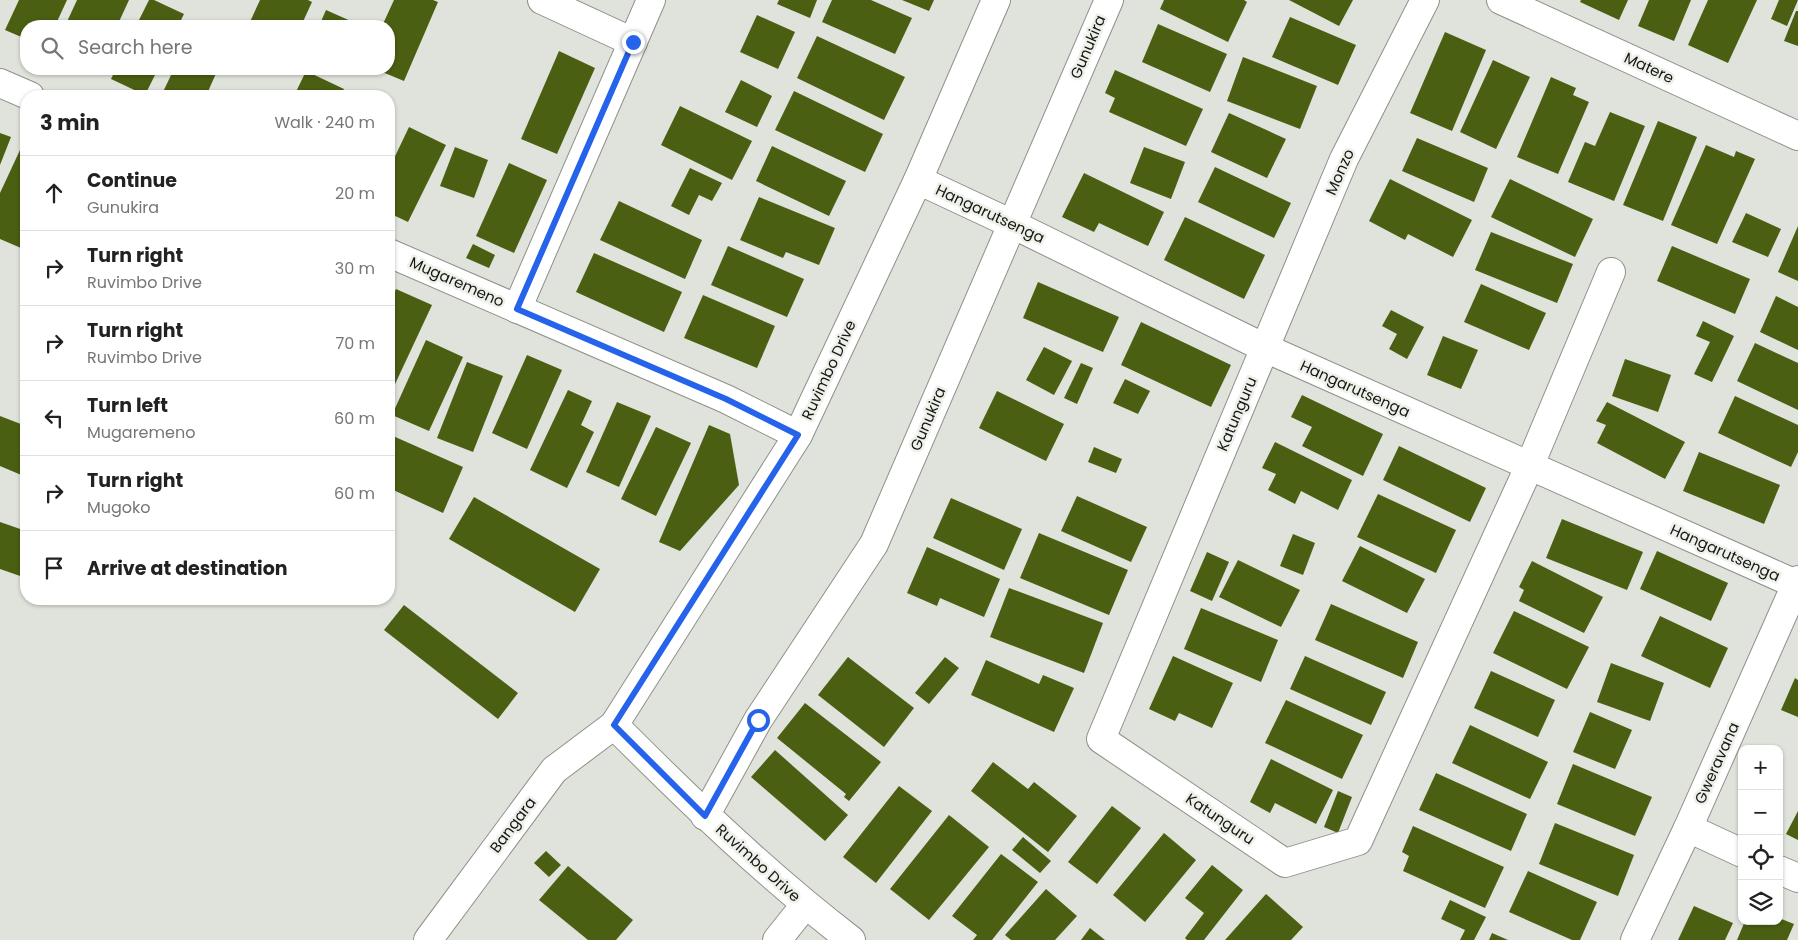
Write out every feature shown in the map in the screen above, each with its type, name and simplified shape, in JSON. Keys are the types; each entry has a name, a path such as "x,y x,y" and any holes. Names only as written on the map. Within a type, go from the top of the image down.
{"street":[{"path":"542,0 633,42"},
{"path":"517,309 650,0"},
{"name":"Ruvimbo Drive","path":"851,940 805,905 705,816 614,725 798,435 918,180 996,0"},
{"name":"Gunukira","path":"705,816 758,720 874,544 1109,0"},
{"name":"Monzo","path":"1265,348 1344,159 1426,0"},
{"name":"Matere","path":"1501,0 1798,136"},
{"path":"0,83 20,92"},
{"name":"Hangarutsenga","path":"918,180 1265,348 1529,467 1797,583"},
{"name":"Mugaremeno","path":"395,256 726,399 798,435"},
{"path":"1529,467 1611,272"},
{"name":"Katunguru","path":"1265,348 1101,739 1285,863 1358,841 1529,467"},
{"name":"Gweravana","path":"1635,940 1688,828 1797,583"},
{"name":"Bangara","path":"428,940 554,770 614,725"},
{"path":"1688,828 1738,851"},
{"path":"1783,872 1798,878"},
{"path":"777,940 805,905"}],"building":[{"path":"19,0 67,0 58,20 20,20 20,36 5,30"},
{"path":"77,0 129,0 120,20 68,20"},
{"path":"149,0 154,0 184,14 181,20 139,20"},
{"path":"260,0 308,0 312,2 304,20 251,20"},
{"path":"394,0 433,0 438,2 404,81 390,75 395,75 395,20 385,20"},
{"path":"779,0 817,0 810,18 777,4"},
{"path":"832,0 871,0 912,18 895,54 822,22"},
{"path":"902,0 934,0 929,11"},
{"path":"1164,0 1244,0 1247,2 1228,42 1160,9"},
{"path":"1289,0 1353,0 1339,26"},
{"path":"1581,0 1628,0 1619,20 1580,2"},
{"path":"1649,0 1691,0 1674,41 1638,26"},
{"path":"1708,0 1757,0 1728,63 1688,45"},
{"path":"1779,0 1798,0 1787,26 1771,19"},
{"path":"326,10 348,20 322,20"},
{"path":"1796,11 1798,11 1798,46 1784,41"},
{"path":"757,15 795,32 778,69 740,52"},
{"path":"1290,17 1356,45 1338,85 1272,57"},
{"path":"1158,24 1227,54 1210,92 1142,62"},
{"path":"1445,32 1486,50 1452,131 1410,113"},
{"path":"817,36 905,77 884,120 797,78"},
{"path":"559,51 595,68 557,154 521,139"},
{"path":"1243,57 1317,86 1300,129 1227,101"},
{"path":"1493,60 1530,77 1496,149 1460,132"},
{"path":"1115,70 1203,109 1186,146 1109,112 1115,98 1105,93"},
{"path":"113,75 155,75 148,90 134,90 111,79"},
{"path":"171,75 215,75 209,90 164,90"},
{"path":"304,75 314,75 344,89 343,90 297,90"},
{"path":"1551,77 1576,88 1573,95 1589,102 1558,174 1517,157"},
{"path":"741,80 772,96 757,127 725,112"},
{"path":"794,91 883,134 865,172 775,130"},
{"path":"680,106 752,141 732,180 661,145"},
{"path":"1610,112 1645,126 1614,201 1568,182 1585,142 1595,146"},
{"path":"1229,113 1286,139 1267,178 1211,152"},
{"path":"1658,121 1697,137 1663,221 1623,205"},
{"path":"409,127 446,145 408,222 395,216 395,156"},
{"path":"0,133 11,137 0,165"},
{"path":"1417,138 1488,168 1474,202 1402,171"},
{"path":"1706,145 1734,157 1736,151 1755,159 1717,244 1671,225"},
{"path":"772,146 846,181 829,216 756,181"},
{"path":"455,147 488,160 474,198 440,186"},
{"path":"1144,147 1185,162 1171,199 1130,183"},
{"path":"20,150 20,248 0,239 0,193"},
{"path":"509,163 547,180 514,253 476,236"},
{"path":"1215,167 1291,203 1274,238 1198,202"},
{"path":"690,168 722,183 712,201 699,195 689,215 671,206"},
{"path":"1084,173 1164,212 1148,246 1099,223 1094,232 1062,217"},
{"path":"1390,179 1472,220 1453,257 1408,234 1405,240 1369,221"},
{"path":"1510,179 1593,219 1575,257 1491,217"},
{"path":"759,197 835,228 819,265 786,252 783,258 740,240"},
{"path":"619,201 702,240 685,279 600,240"},
{"path":"1746,213 1781,229 1768,257 1732,242"},
{"path":"1185,217 1265,255 1244,299 1164,260"},
{"path":"1798,226 1798,281 1778,272"},
{"path":"1491,232 1573,264 1557,303 1475,270"},
{"path":"473,244 495,255 489,268 466,258"},
{"path":"728,246 804,279 787,317 711,285"},
{"path":"1672,246 1750,279 1735,314 1657,281"},
{"path":"594,253 682,292 664,332 576,292"},
{"path":"1038,282 1119,317 1103,352 1023,318"},
{"path":"1481,284 1546,313 1529,350 1464,322"},
{"path":"396,289 432,305 395,384"},
{"path":"703,295 775,326 757,368 684,338"},
{"path":"1776,296 1798,307 1798,350 1760,332"},
{"path":"1391,310 1424,327 1407,359 1389,349 1397,334 1382,326"},
{"path":"1703,321 1734,336 1712,382 1694,374 1710,342 1696,336"},
{"path":"1141,322 1231,365 1211,407 1121,365"},
{"path":"1443,336 1478,350 1461,389 1427,375"},
{"path":"426,340 463,357 429,431 395,416 395,408"},
{"path":"1755,343 1798,363 1798,410 1737,381"},
{"path":"1044,347 1072,361 1054,395 1026,380"},
{"path":"527,355 562,370 527,449 492,433"},
{"path":"1625,359 1671,375 1658,412 1612,396"},
{"path":"467,362 503,376 473,452 437,438"},
{"path":"1081,363 1093,368 1077,404 1064,398"},
{"path":"1125,379 1150,391 1138,414 1113,403"},
{"path":"568,390 592,401 581,425 594,432 567,488 530,470"},
{"path":"997,391 1064,424 1046,461 979,428"},
{"path":"1302,395 1383,434 1363,476 1302,446 1312,427 1291,417"},
{"path":"1735,396 1798,425 1798,452 1791,467 1718,433"},
{"path":"617,402 651,416 619,487 586,472"},
{"path":"1607,402 1685,442 1665,479 1597,443 1606,425 1596,421"},
{"path":"0,416 20,424 20,474 0,466"},
{"path":"709,425 730,434 739,485 680,551 659,542"},
{"path":"656,427 691,443 656,516 621,499"},
{"path":"395,437 463,467 443,513 395,491"},
{"path":"1275,442 1352,480 1338,510 1301,491 1295,504 1268,490 1276,474 1262,468"},
{"path":"1399,446 1486,488 1470,522 1383,480"},
{"path":"1094,447 1122,459 1116,473 1088,462"},
{"path":"1699,452 1780,485 1764,524 1683,491"},
{"path":"1378,494 1456,530 1436,573 1357,537"},
{"path":"1077,496 1147,527 1131,562 1061,531"},
{"path":"474,497 600,569 575,612 449,539"},
{"path":"951,498 1022,529 1004,570 933,538"},
{"path":"1562,519 1643,552 1627,590 1546,558"},
{"path":"0,522 20,529 20,576 0,569"},
{"path":"1039,533 1128,570 1109,615 1020,578"},
{"path":"1293,534 1315,543 1303,575 1280,566"},
{"path":"1360,546 1425,579 1407,613 1342,581"},
{"path":"927,547 1000,579 984,617 940,598 937,606 907,593"},
{"path":"1657,551 1728,583 1711,621 1640,589"},
{"path":"1207,552 1229,562 1212,601 1190,591"},
{"path":"1238,560 1300,590 1281,627 1219,597"},
{"path":"1532,561 1603,597 1584,633 1519,601 1524,590 1519,587"},
{"path":"1009,588 1103,623 1084,673 990,637"},
{"path":"1331,604 1418,642 1403,678 1315,640"},
{"path":"404,605 518,693 498,719 384,630"},
{"path":"1201,608 1278,640 1261,682 1184,649"},
{"path":"1514,611 1589,647 1567,689 1493,653"},
{"path":"1660,616 1728,648 1710,688 1641,656"},
{"path":"1173,656 1233,683 1212,728 1179,713 1175,721 1149,709"},
{"path":"1305,656 1386,692 1371,725 1290,689"},
{"path":"848,657 914,708 884,747 818,695"},
{"path":"945,657 959,668 929,704 915,693"},
{"path":"986,660 1039,684 1043,675 1074,688 1054,732 971,695"},
{"path":"1611,663 1664,683 1650,721 1597,702"},
{"path":"1491,671 1555,700 1538,737 1474,708"},
{"path":"1795,678 1798,680 1798,717 1781,710"},
{"path":"1286,700 1363,735 1342,779 1265,743"},
{"path":"805,703 881,762 849,801 844,797 846,794 777,738"},
{"path":"1590,712 1632,730 1615,769 1573,752"},
{"path":"1470,725 1548,762 1530,799 1452,763"},
{"path":"775,750 848,815 825,841 751,777"},
{"path":"1271,759 1333,790 1316,824 1275,803 1270,813 1250,802"},
{"path":"993,762 1028,789 1034,782 1077,816 1048,852 971,791"},
{"path":"1573,764 1652,797 1635,836 1557,804"},
{"path":"1436,773 1527,814 1511,851 1419,810"},
{"path":"899,786 932,811 876,883 843,857"},
{"path":"1338,791 1352,797 1338,833 1324,827"},
{"path":"1112,806 1141,828 1097,884 1068,862"},
{"path":"1798,811 1798,840 1786,834"},
{"path":"949,815 989,847 929,920 890,889"},
{"path":"1555,823 1634,855 1618,896 1539,864"},
{"path":"1413,826 1504,867 1485,908 1403,871 1409,856 1402,852"},
{"path":"1164,833 1196,860 1145,922 1113,895"},
{"path":"1023,837 1051,861 1040,873 1012,850"},
{"path":"546,851 561,865 549,877 534,863"},
{"path":"1001,854 1038,882 992,940 973,940 977,935 952,916"},
{"path":"1212,865 1243,890 1204,940 1187,940 1185,938 1204,913 1185,898"},
{"path":"568,866 633,920 616,940 588,940 539,900"},
{"path":"1528,871 1597,902 1580,940 1572,940 1509,912"},
{"path":"1046,889 1077,916 1055,940 1011,940 1005,935"},
{"path":"1266,894 1303,927 1291,940 1225,940"},
{"path":"1450,900 1486,917 1474,940 1460,940 1465,930 1441,919"},
{"path":"1694,906 1733,923 1725,940 1678,940"},
{"path":"1783,920 1794,924 1787,940 1737,940 1743,925 1783,925"},
{"path":"1090,928 1105,940 1081,940"},
{"path":"1492,933 1508,940 1489,940"}],"route":[{"path":"633,42 517,309 726,399 798,435 614,725 705,816 758,720"}]}
